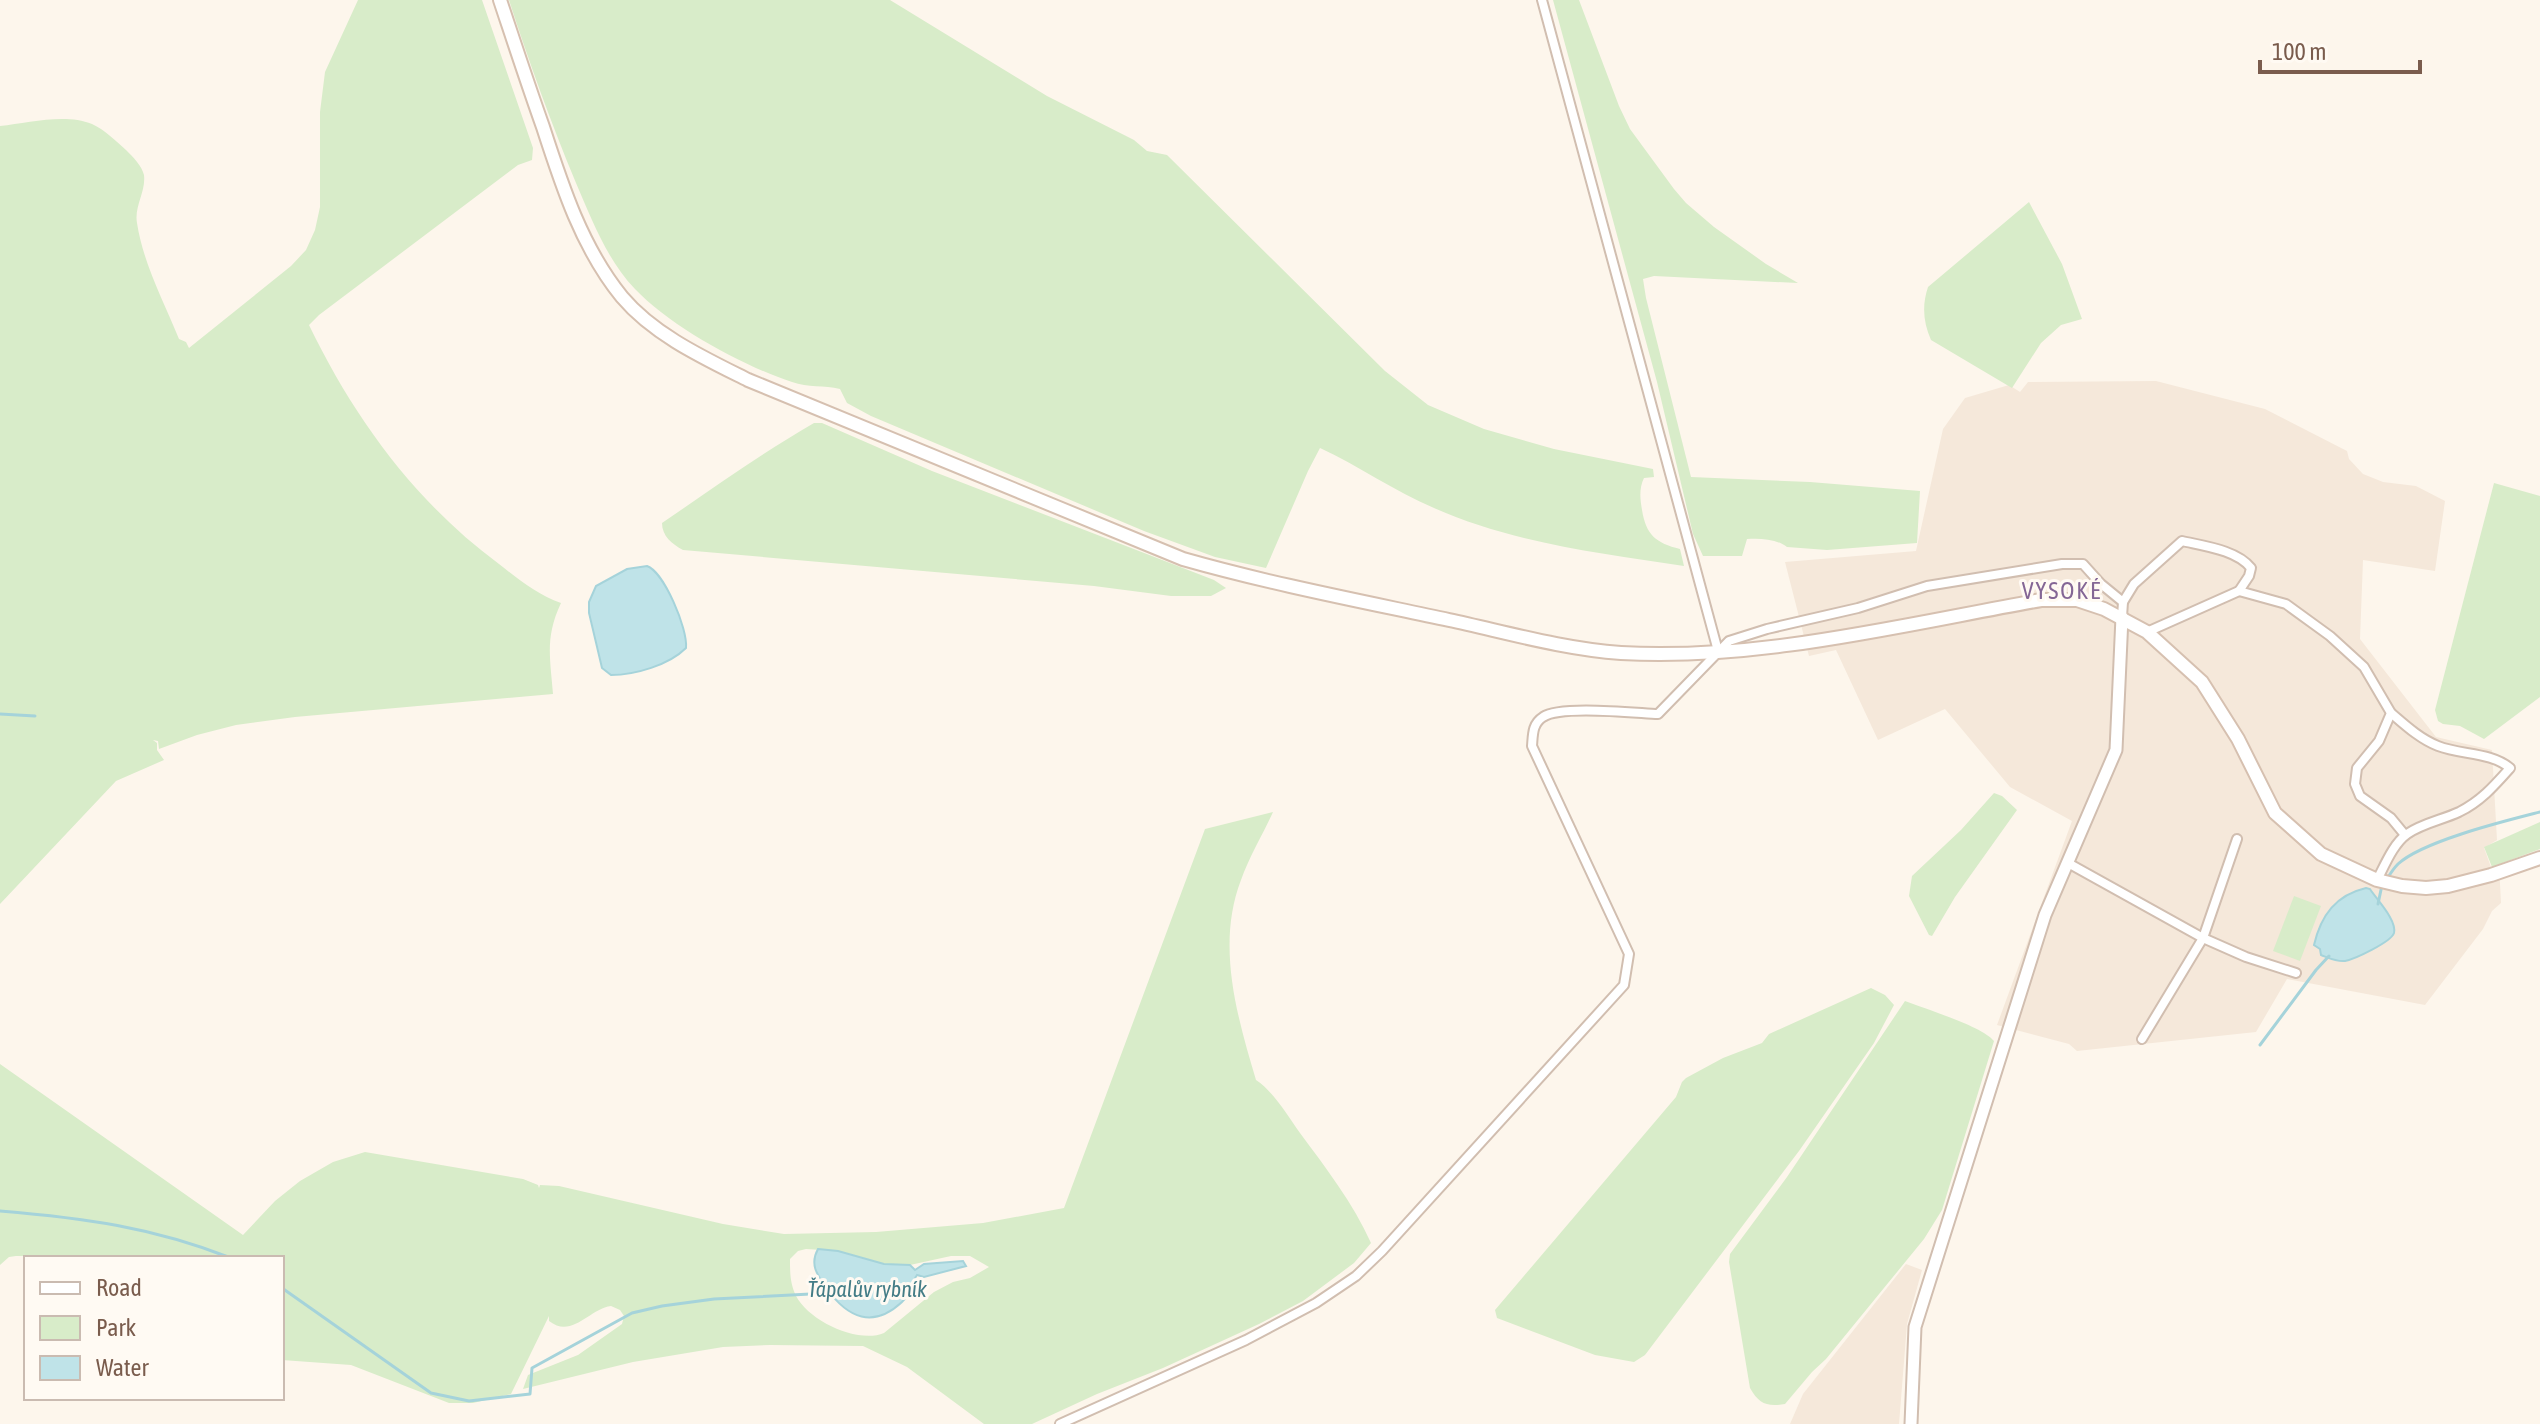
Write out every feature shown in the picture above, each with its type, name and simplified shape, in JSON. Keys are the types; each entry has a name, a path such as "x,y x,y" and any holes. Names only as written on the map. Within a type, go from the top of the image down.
{"main road":[{"path":"500,0 558,172 584,237 602,269 624,299 660,331 707,360 748,380 1183,559 1250,578 1558,644 1620,653 1718,651 1805,642 2041,600 2077,600 2122,617 2147,632 2202,682 2238,739 2275,813 2321,854 2377,880 2402,886 2448,886 2540,858"}],"street":[{"path":"1542,0 1718,651"},
{"path":"1911,1424 1915,1327 2045,915 2116,750 2123,602 2134,584 2182,541 2218,550 2246,562 2251,568 2239,591 2147,632"},
{"path":"1060,1424 1246,1340 1316,1303 1356,1276 1624,985 1629,954 1532,746 1533,729 1543,716 1564,711 1658,714 1729,641 1858,608 1927,586 2062,564 2083,564 2123,602"},
{"path":"2239,591 2286,604 2330,636 2364,667 2391,713 2411,731 2436,746 2501,761 2510,768 2488,794 2458,812 2405,835 2377,880"},
{"path":"2391,713 2379,741 2357,768 2355,784 2360,796 2391,818 2405,835"},
{"path":"2142,1039 2203,938 2237,839"},
{"path":"2068,863 2203,938 2246,957 2296,973"}],"shaded area":[{"path":"2156,381 2265,409 2347,451 2349,459 2363,474 2383,482 2416,486 2445,501 2435,571 2363,560 2360,639 2436,737 2492,750 2497,840 2484,848 2491,867 2499,865 2501,903 2492,911 2483,929 2425,1005 2287,979 2256,1032 2077,1051 2069,1044 1997,1025 2072,821 2010,787 1945,709 1878,740 1836,650 1809,656 1785,562 1916,551 1943,429 1965,398 2009,385 2020,392 2028,382"},
{"path":"1906,1264 1922,1270 1907,1324 1899,1424 1790,1424 1803,1394"}],"green space":[{"path":"358,0 482,0 533,148 532,160 518,165 309,325 346,393 389,456 414,486 440,514 506,570 544,596 561,603 551,637 553,694 236,725 159,749 158,741 153,740 164,760 116,781 0,904 0,126 46,120 81,121 106,132 134,159 144,175 137,217 144,253 179,339 186,342 189,348 291,266 306,250 320,207 320,112 325,72"},
{"path":"509,0 890,0 1047,96 1134,140 1147,151 1167,155 1385,371 1428,405 1484,429 1554,449 1653,469 1654,477 1644,478 1641,486 1640,498 1646,526 1664,544 1680,549 1684,566 1557,545 1464,520 1419,501 1320,448 1266,568 1215,557 1144,531 871,416 847,403 840,389 798,384 752,366 709,344 668,317 635,289 616,265 594,225 567,160"},
{"path":"1553,0 1579,0 1630,129 1686,203 1714,227 1798,283 1654,276 1643,279 1691,477 1920,491 1917,543 1827,550 1787,547 1768,540 1747,539 1742,556 1703,556 1693,534 1657,382"},
{"path":"2029,202 2062,264 2082,319 2061,325 2041,343 2012,388 1931,340 1924,307 1928,287"},
{"path":"814,423 822,423 932,471 1214,580 1226,588 1211,596 1171,596 1094,586 683,550 668,539 662,523"},
{"path":"2494,483 2540,496 2540,697 2484,739 2460,726 2443,724 2438,721 2435,710"},
{"path":"1994,793 2017,810 1955,897 1932,936 1929,935 1909,896 1912,876 1961,830"},
{"path":"1273,812 1244,871 1234,905 1230,955 1236,1006 1256,1080 1274,1097 1329,1173 1371,1243 1354,1263 1303,1301 1163,1368 1032,1424 984,1424 907,1367 863,1346 723,1347 633,1362 523,1389 528,1375 578,1355 622,1324 624,1316 611,1306 565,1327 549,1321 549,1316 511,1394 473,1403 449,1403 351,1365 284,1360 284,1256 16,1256 9,1257 0,1265 0,1064 243,1235 275,1201 300,1181 333,1162 365,1152 523,1179 539,1188 540,1185 559,1186 723,1224 784,1234 876,1232 983,1223 1064,1208 1205,829","holes":["806,1249 838,1251 884,1264 910,1265 951,1256 970,1256 989,1267 934,1292 884,1333 873,1336 848,1333 812,1314 796,1296 790,1273 790,1259 798,1251"]},
{"path":"2540,822 2540,849 2492,867 2484,847"},
{"path":"2294,896 2321,906 2300,961 2273,951"},
{"path":"1871,988 1885,995 1894,1005 1874,1043 1799,1151 1645,1355 1634,1362 1595,1355 1497,1318 1495,1310 1676,1097 1686,1078 1723,1058 1762,1043 1769,1034"},
{"path":"1905,1001 1966,1024 1994,1041 1942,1210 1924,1239 1785,1404 1764,1403 1750,1388 1730,1254 1787,1177"}],"water":[{"path":"647,566 661,579 674,602 686,648 651,668 611,675 602,668 589,602 596,586 627,569"},
{"path":"2366,888 2390,916 2394,933 2380,945 2350,960 2339,961 2321,955 2320,949 2314,945 2321,924 2331,908 2346,896"},
{"name":"Ťápalův rybník","path":"818,1249 838,1251 884,1264 910,1265 915,1270 924,1264 963,1261 966,1266 924,1277 917,1275 905,1299 891,1310 881,1315 862,1316 844,1307 821,1280 814,1260"}],"waterway":[{"path":"0,714 35,716"},
{"path":"2387,879 2398,864 2426,847 2540,812"},
{"path":"2378,904 2382,885"},
{"path":"2260,1045 2329,956"},
{"path":"0,1211 145,1231 226,1256"},
{"path":"284,1289 431,1393 469,1401 530,1394 532,1368 632,1313 714,1299 830,1293"}],"district":[{"name":"VYSOKÉ","path":"2062,591"}]}
